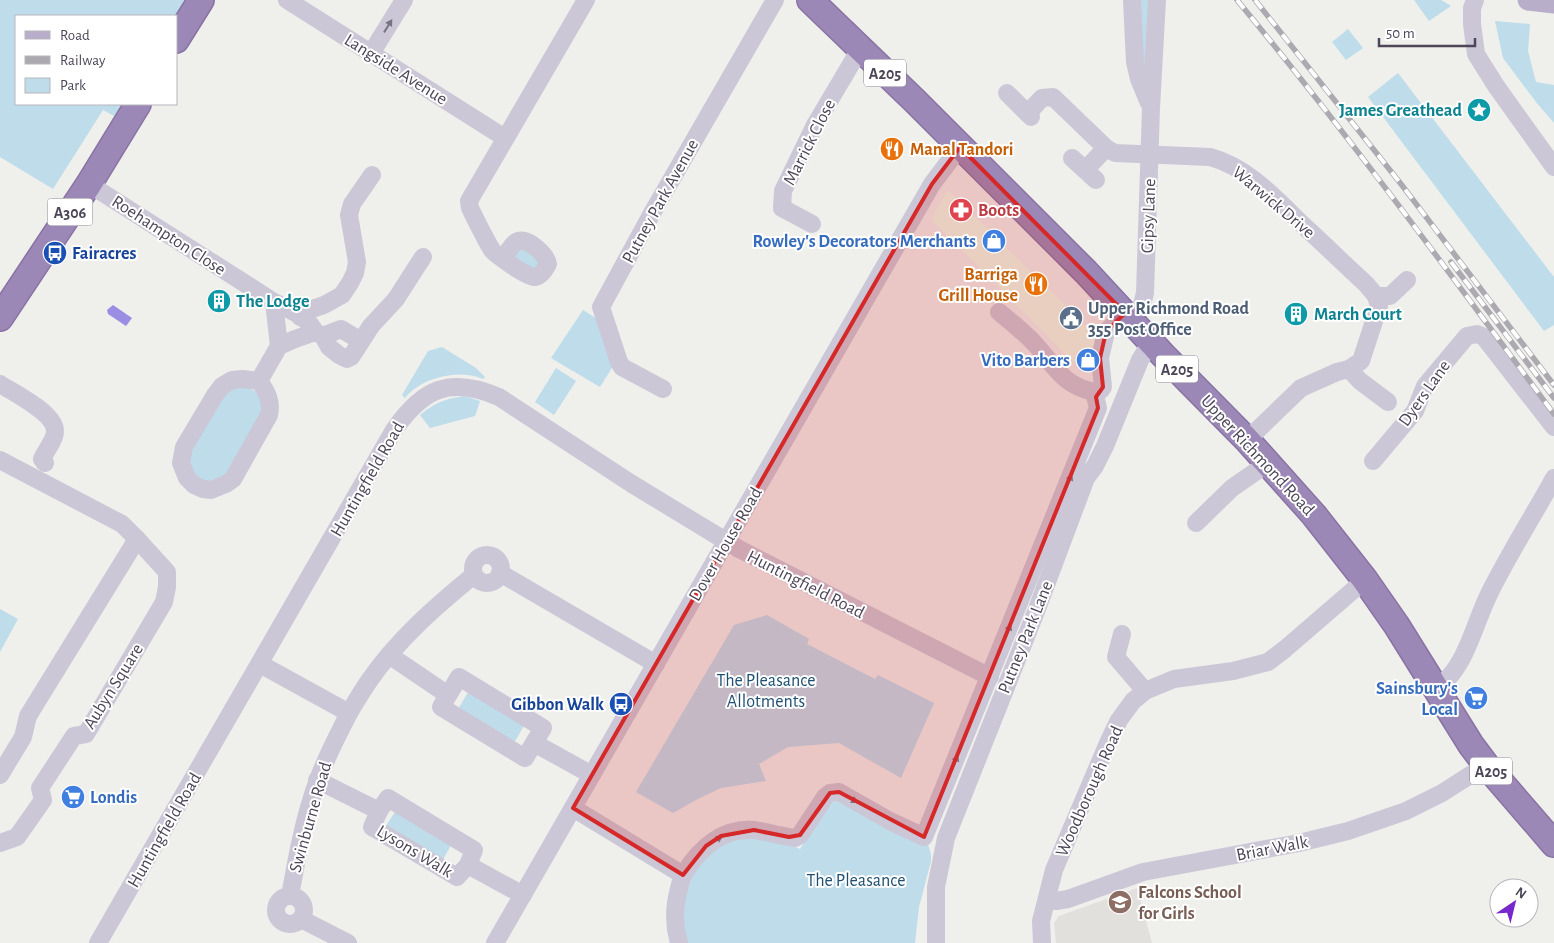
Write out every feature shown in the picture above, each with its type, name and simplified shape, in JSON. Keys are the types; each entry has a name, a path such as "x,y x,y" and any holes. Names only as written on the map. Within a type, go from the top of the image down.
{"highway":[{"path":"178,37 200,0"},
{"name":"Upper Richmond Road","path":"810,0 1054,239 1247,440 1314,515 1365,580 1405,638 1471,745 1486,765 1553,840"},
{"name":"A306","path":"0,318 89,184 137,105"}],"main road":[{"path":"1528,0 1554,3"}],"street":[{"name":"Langside Avenue","path":"287,0 372,52 505,138"},
{"path":"372,52 404,0"},
{"path":"503,259 494,252 470,208 469,201 586,0"},
{"name":"Putney Park Avenue","path":"663,389 622,366 601,307 775,0"},
{"name":"Gipsy Lane","path":"1132,0 1135,62 1139,79 1151,108"},
{"name":"Gipsy Lane","path":"1127,316 1142,306 1145,293 1151,108 1157,0"},
{"path":"1475,0 1472,9 1472,24 1476,54 1496,86 1554,166"},
{"name":"Marrick Close","path":"812,224 782,208 783,191 816,125 860,48"},
{"path":"1007,93 1030,115 1042,98 1053,97 1106,148 1090,175 1072,158"},
{"name":"Dover House Road","path":"495,943 932,184 960,147"},
{"name":"Warwick Drive","path":"1106,148 1115,153 1210,157 1223,160 1242,170 1366,284 1376,296"},
{"path":"300,317 306,311 324,305 342,294 350,283 355,273 356,262 349,215 352,204 372,175"},
{"name":"Roehampton Close","path":"89,184 312,325 329,347 339,355 347,358 351,356 361,341"},
{"path":"259,381 279,346 294,338 341,329 361,341 371,326 396,299 423,256"},
{"path":"1247,440 1301,388 1337,372 1349,369 1360,361 1379,306 1376,296 1390,296 1407,280"},
{"path":"274,302 279,346"},
{"path":"999,312 1034,343 1062,378 1094,392"},
{"name":"Putney Park Lane","path":"990,677 1098,408 1094,392 1103,387 1100,358 1106,332 1127,316"},
{"name":"Dyers Lane","path":"1373,461 1414,411 1425,386 1445,361 1467,336 1477,334 1484,337 1554,427"},
{"name":"Putney Park Lane","path":"936,943 936,887 946,838 1086,478 1095,466 1105,446 1140,360 1151,342"},
{"path":"1349,369 1360,381 1388,402"},
{"path":"232,380 259,381 267,392 271,406 269,414 232,479 220,488 211,490 194,485 183,471 181,456 184,447 215,395 222,386 232,380"},
{"path":"0,384 51,419 55,431 50,446 42,459 45,463"},
{"name":"Huntingfield Road","path":"98,943 394,430 407,412 422,398 441,389 463,386 485,391 499,397 632,484 726,542 990,677"},
{"name":"Aubyn Square","path":"0,460 122,524 154,555 167,572 167,588 164,602 86,734 74,736 40,788 43,800 17,837 0,843"},
{"path":"1196,523 1232,488 1268,464"},
{"path":"1436,688 1451,677 1459,665 1489,593 1554,478"},
{"path":"0,775 23,737 28,716 137,539"},
{"name":"Swinburne Road","path":"348,943 301,919 288,924 280,920 276,907 281,899 290,896 299,845 317,780 330,749 368,681 389,655 420,623 474,575 480,581 489,582 494,581 500,573 656,664"},
{"name":"Woodborough Road","path":"1042,943 1042,921 1054,870 1108,743 1119,720 1133,701 1145,691 1174,679 1233,671 1268,662 1365,580"},
{"path":"1122,634 1116,658 1145,691"},
{"path":"389,655 448,695"},
{"path":"260,664 349,714"},
{"path":"459,677 543,728 526,758 441,707 448,695 459,677"},
{"path":"679,943 675,928 675,908 677,892 683,875 692,861 706,846 721,836 739,830 754,830 795,838 800,835 825,797 830,793 839,792 890,821 924,837 990,677"},
{"path":"534,743 592,775"},
{"name":"Briar Walk","path":"1047,900 1068,899 1143,872 1299,843 1348,831 1406,811 1442,793 1486,765"},
{"name":"Lysons Walk","path":"317,780 379,811"},
{"name":"Lysons Walk","path":"388,798 474,850 468,865 457,878 372,828 379,811 388,798"},
{"path":"573,808 683,875"},
{"name":"Lysons Walk","path":"468,865 523,895"}],"highlighted area":[{"path":"960,147 1125,313 1106,332 1100,358 1103,387 1096,397 1098,408 924,837 839,792 830,793 800,835 789,837 754,830 721,836 706,846 683,875 573,808 932,184"}],"shaded area":[{"path":"948,190 1100,340 1089,351 1092,366 1083,372 931,219"},
{"path":"113,305 132,318 126,326 108,314 107,310"},
{"name":"Falcons School for Girls","path":"1137,888 1152,943 1056,943 1054,923 1059,916"}],"green space":[{"path":"0,0 186,0 177,15 15,15 15,105 121,105 114,116 103,110 53,189 0,157"},
{"path":"1138,0 1153,0 1146,87"},
{"path":"1414,0 1441,0 1451,6 1429,21"},
{"path":"1495,21 1530,24 1528,51 1536,82 1554,85 1554,123 1503,58"},
{"path":"1348,29 1363,48 1346,60 1332,42"},
{"path":"1398,73 1554,277 1554,325 1544,331 1368,97"},
{"path":"526,246 542,263 536,271 530,271 511,255"},
{"path":"583,310 599,320 613,366 600,387 551,358"},
{"path":"442,347 476,368 485,377 483,379 458,374 432,379 417,387 405,398 402,395 428,351"},
{"path":"556,368 576,381 554,415 535,402"},
{"path":"236,385 255,391 260,397 264,408 228,475 207,482 199,480 187,462 189,451 223,394"},
{"path":"465,396 480,401 475,416 430,428 420,415 441,402"},
{"path":"0,609 18,619 0,652"},
{"name":"The Pleasance Allotments","path":"767,615 809,639 807,644 875,679 878,675 934,703 901,778 839,743 788,747 759,764 766,781 721,788 673,813 636,792 734,625"},
{"path":"470,689 526,722 513,745 457,711"},
{"name":"The Pleasance","path":"841,799 928,844 931,861 919,907 915,943 687,943 682,929 682,907 690,882 703,860 724,844 744,837 761,837 800,849 827,805"},
{"path":"398,807 454,840 441,863 384,829"}],"railway":[{"path":"1237,0 1359,153 1554,414"},
{"path":"1255,0 1401,184 1554,385"},
{"path":"1451,262 1554,398"}],"place":[{"name":"James Greathead","path":"1479,110"},
{"name":"Manal Tandori","path":"892,149"},
{"name":"Boots","path":"961,210"},
{"name":"Rowley's Decorators Merchants","path":"994,241"},
{"name":"Fairacres","path":"55,253"},
{"name":"Barriga Grill House","path":"1036,284"},
{"name":"The Lodge","path":"219,301"},
{"name":"March Court","path":"1296,314"},
{"name":"Upper Richmond Road 355 Post Office","path":"1071,318"},
{"name":"Vito Barbers","path":"1088,360"},
{"name":"Sainsbury's Local","path":"1476,698"},
{"name":"Gibbon Walk","path":"621,704"},
{"name":"Londis","path":"73,797"},
{"name":"Falcons School for Girls","path":"1120,902"}]}
